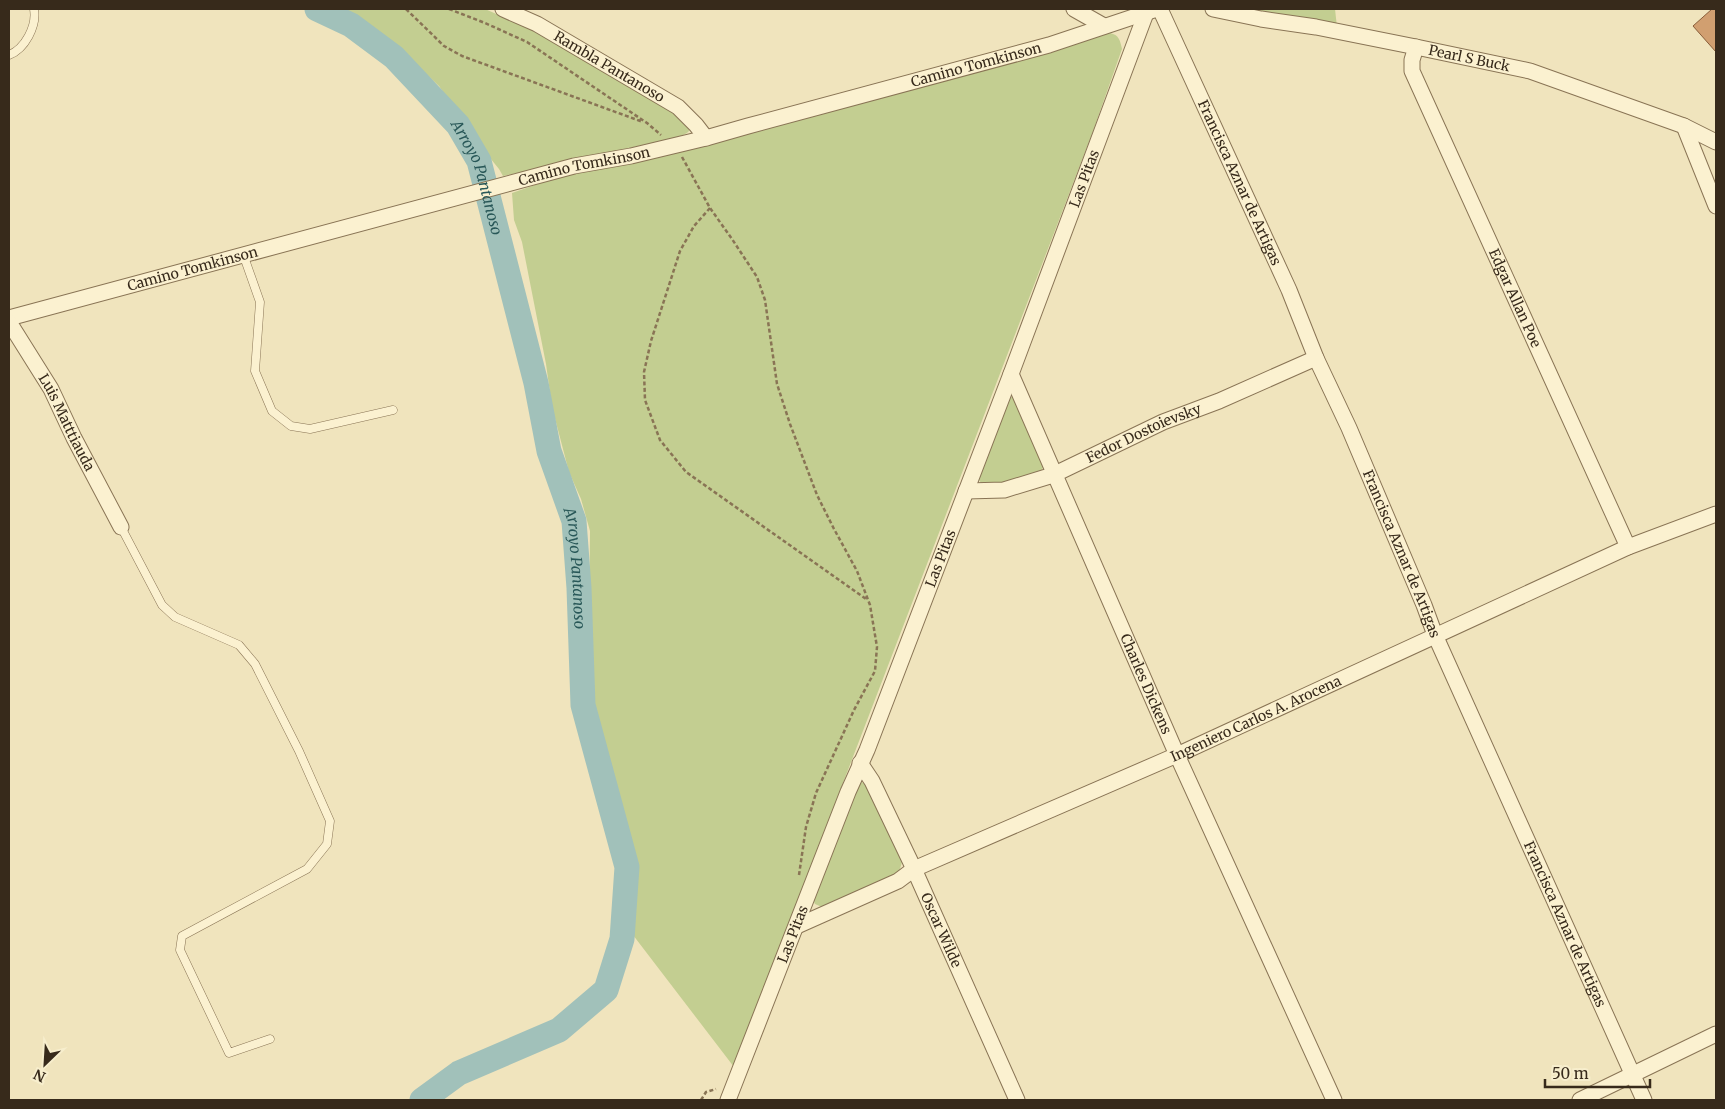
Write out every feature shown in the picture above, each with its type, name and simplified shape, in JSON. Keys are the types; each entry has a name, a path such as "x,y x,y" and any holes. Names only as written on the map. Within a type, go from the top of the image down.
{"street":[{"name":"Rambla Pantanoso","path":"503,9 537,24 678,107 706,138"},
{"path":"1074,9 1104,26"},
{"name":"Pearl S Buck","path":"1214,9 1416,47 1530,71 1684,126 1716,142"},
{"name":"Camino Tomkinson","path":"9,318 508,183 574,166 631,156 706,138 1049,45 1154,10"},
{"name":"Francisca Aznar de Artigas","path":"1154,10 1289,290 1316,358 1357,446 1424,605 1435,636 1644,1100"},
{"name":"Las Pitas","path":"728,1100 860,763 867,750 1010,374 1154,10"},
{"name":"Edgar Allan Poe","path":"1416,47 1412,60 1412,72 1628,547"},
{"path":"1684,126 1716,206"},
{"name":"Luis Matttiauda","path":"9,322 51,389 74,438 121,527"},
{"name":"Fedor Dostoievsky","path":"966,491 1004,490 1053,475 1163,422 1219,401 1316,358"},
{"name":"Charles Dickens","path":"1010,374 1177,755 1334,1100"},
{"name":"Ingeniero Carlos A. Arocena","path":"796,926 898,881 914,869 1177,755 1628,547 1716,514"},
{"name":"Oscar Wilde","path":"860,763 872,781 914,869 1016,1100"},
{"path":"1580,1100 1716,1034"}],"lane":[{"path":"9,55 18,52 31,31 36,17 34,9"},
{"path":"243,254 260,302 255,371 272,411 290,426 310,429 393,410"},
{"path":"121,527 162,605 175,617 239,645 254,664 299,751 330,820 327,844 307,869 182,936 180,950 229,1053 270,1039"}],"path":[{"path":"406,9 444,46 462,56 647,123"},
{"path":"449,9 528,42 647,123 682,156 710,208 756,277 765,300 777,384 790,424 817,495 857,570 868,599 877,648 875,670 816,792 806,827 798,881"},
{"path":"710,208 694,226 680,251 651,341 644,372 645,400 660,440 686,472 868,599"},
{"path":"701,1100 706,1092 716,1089"}],"green space":[{"path":"332,9 485,9 549,37 689,123 691,129 679,137 503,176 439,86 374,29"},
{"path":"1251,9 1335,9 1337,27 1257,13"},
{"path":"1110,33 1119,38 1122,49 1092,134 734,1067 633,935 632,900 627,862 615,829 608,800 592,698 589,639 590,531 581,499 569,472 552,407 546,364 522,242 514,220 512,193 592,167"},
{"path":"1008,394 1015,400 1044,466 1040,473 988,486 981,483 978,478"},
{"path":"860,781 865,784 902,862 900,869 894,877 822,907 815,904 813,900"}],"building":[{"path":"1712,9 1716,9 1716,52 1693,26"}],"waterway":[{"name":"Arroyo Pantanoso","path":"317,9 351,25 394,57 458,125 479,161 536,383 549,451 574,521 579,588 583,705 627,867 622,939 606,990 559,1030 459,1073 422,1100"}]}
